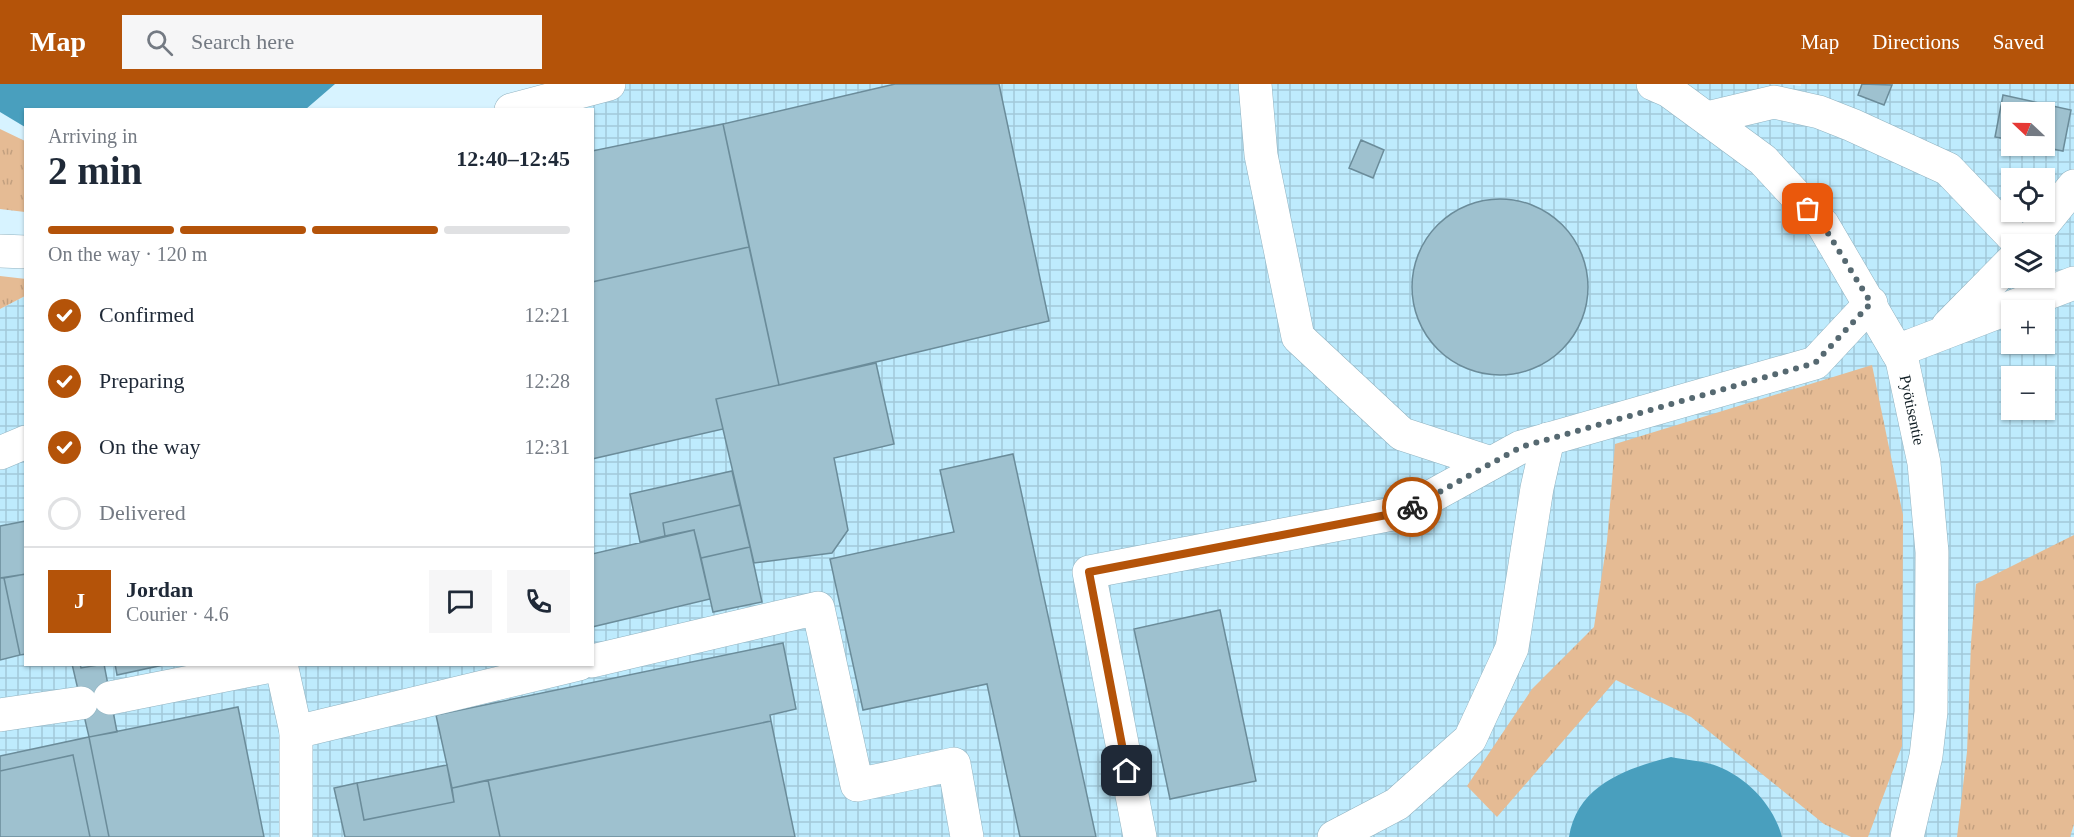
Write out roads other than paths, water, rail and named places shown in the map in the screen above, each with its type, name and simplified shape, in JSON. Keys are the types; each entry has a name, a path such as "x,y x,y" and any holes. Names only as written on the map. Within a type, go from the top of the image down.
{"street":[{"path":"519,108 609,84"},
{"path":"1255,84 1261,155 1298,337 1402,434 1491,463"},
{"name":"Pyötisentie","path":"1653,84 1669,91 1763,160 1823,225 1871,303 1902,360 1924,464 1932,552 1931,712 1926,756 1907,837"},
{"path":"1707,118 1774,102 1819,112 1948,169 2010,234"},
{"path":"2035,234 2074,186"},
{"path":"0,251 24,252"},
{"path":"1941,334 2001,272"},
{"path":"1897,351 2074,283"},
{"path":"1140,837 1089,572 1402,512 1521,447 1815,363 1871,303"},
{"path":"1334,837 1397,804 1470,739 1512,648 1548,439"},
{"path":"0,453 24,443"},
{"path":"594,661 818,608 857,785 954,764 967,837"},
{"path":"0,715 95,700 271,666"},
{"path":"281,666 296,732 296,837"},
{"path":"296,732 571,666"}],"water":[{"path":"0,84 335,84 307,108 24,108 24,126 0,112"},
{"path":"1671,757 1712,764 1739,778 1766,804 1782,837 1569,837 1574,819 1582,804 1593,792 1622,773"}]}
